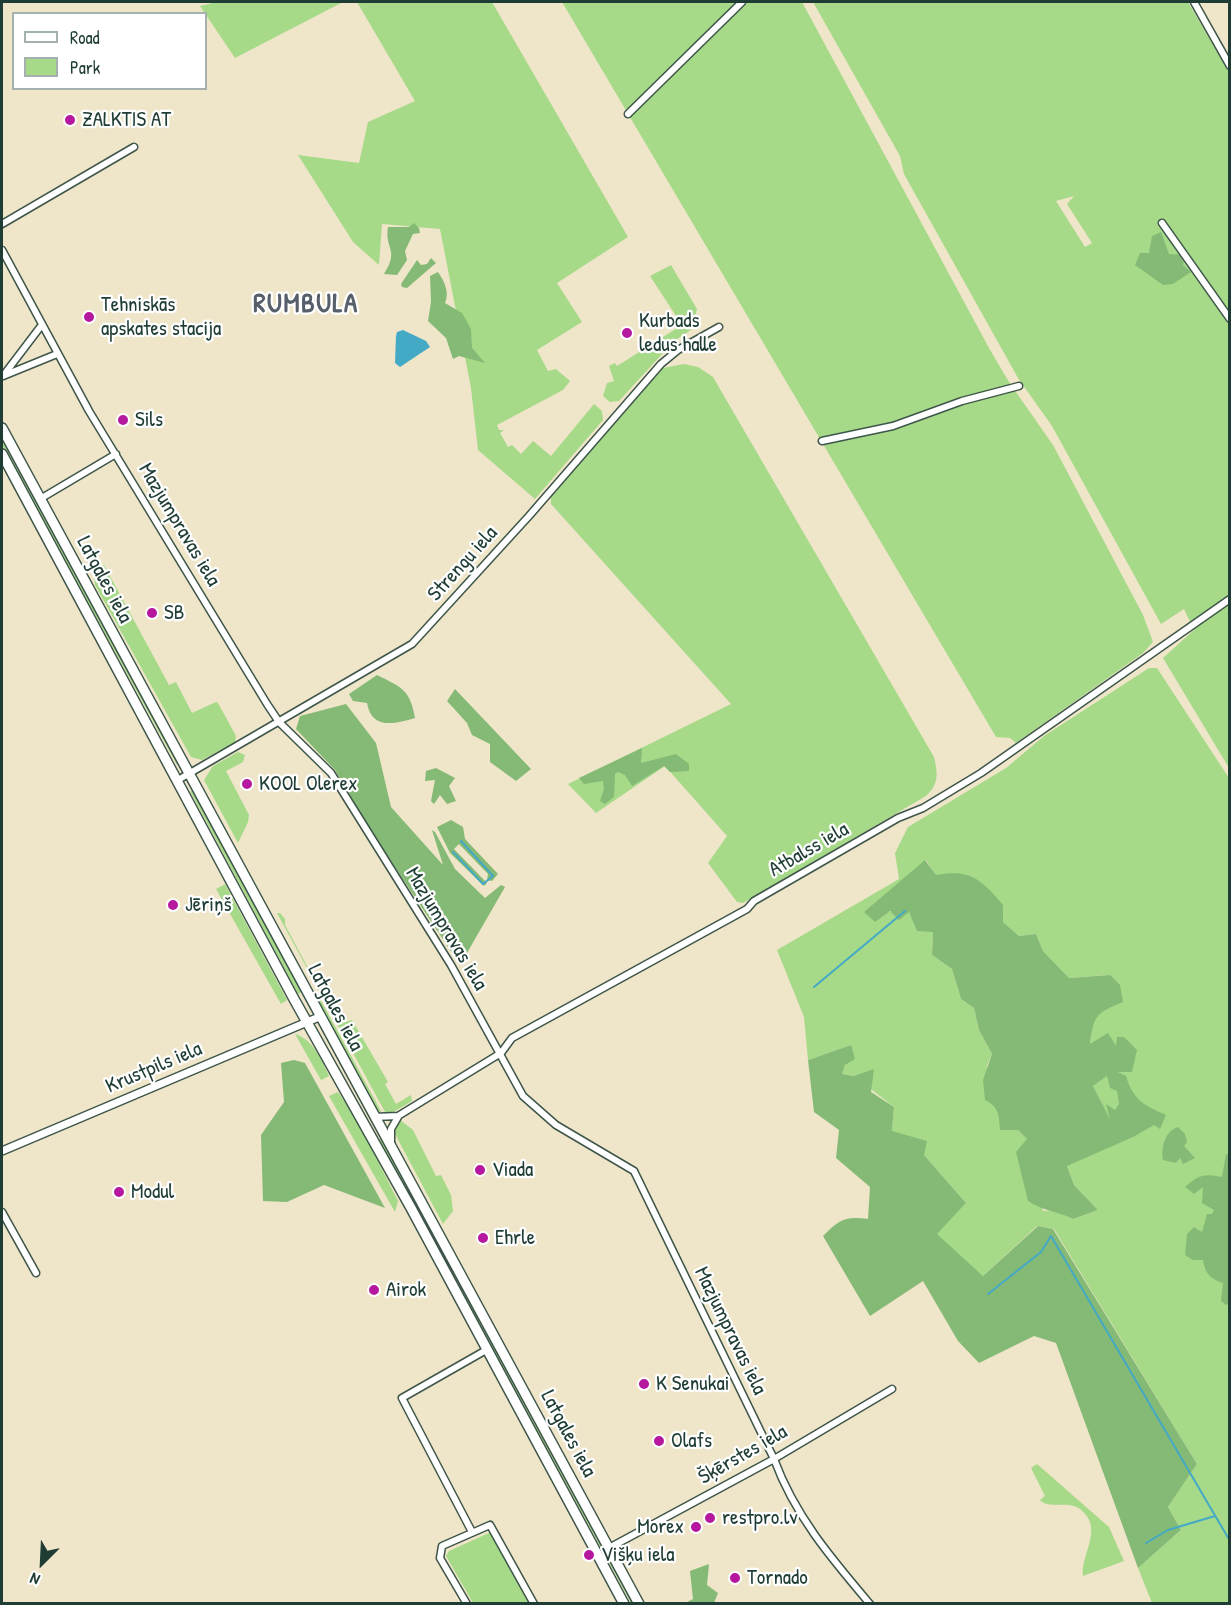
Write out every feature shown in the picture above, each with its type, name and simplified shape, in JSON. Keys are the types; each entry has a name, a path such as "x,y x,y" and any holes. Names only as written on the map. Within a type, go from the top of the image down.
{"highway":[{"name":"Latgales iela","path":"2,428 373,1117 391,1144 639,1604"},
{"name":"Latgales iela","path":"2,454 624,1604"}],"street":[{"path":"628,114 742,2"},
{"path":"1194,2 1230,66"},
{"path":"2,224 134,147"},
{"path":"1162,223 1230,319"},
{"name":"Mazjumpravas iela","path":"2,250 57,354 279,722 331,773 451,965 523,1096 555,1125 634,1171 648,1195 774,1459 786,1491 816,1540 870,1604"},
{"path":"2,376 41,326"},
{"name":"Strengu iela","path":"178,780 412,644 529,516 661,364 678,350 719,327"},
{"path":"2,376 57,354"},
{"path":"822,441 893,426 944,407 1019,386"},
{"path":"40,499 116,454"},
{"name":"Atbalss iela","path":"373,1117 391,1119 399,1116 501,1053 512,1038 747,909 755,901 898,818 923,808 981,773 1230,599"},
{"name":"Krustpils iela","path":"2,1151 319,1017"},
{"path":"391,1144 392,1129 399,1116"},
{"path":"2,1212 36,1273"},
{"path":"472,1532 402,1398 488,1349"},
{"name":"Šķērstes iela","path":"609,1548 774,1459 892,1389"},
{"path":"466,1604 440,1558 440,1551 442,1546 490,1525 534,1604"}],"green space":[{"path":"217,2 343,2 235,58 207,16 207,12 204,12 200,6"},
{"path":"357,2 492,2 628,237 557,283 582,322 537,350 548,371 556,369 570,381 563,390 497,425 499,430 504,430 500,433 508,447 512,445 521,454 533,441 551,456 594,404 602,411 603,420 535,499 478,450 471,388 440,229 382,224 379,265 353,242 298,155 359,163 368,122 415,101"},
{"path":"562,2 802,2 989,348 1009,382 1053,445 1143,615 1153,642 1143,653 1016,743 1010,738 996,737"},
{"path":"813,2 1188,2 1229,72 1229,768 1163,658 1194,630 1184,609 1161,624 1052,426 1018,378 904,174 900,156","holes":["1074,196 1067,204 1092,243 1085,247 1056,201"]},
{"path":"414,223 420,233 413,234 405,251 407,260 397,275 384,274 391,259 388,227 409,227"},
{"path":"1161,232 1169,254 1185,255 1183,265 1191,272 1173,284 1163,285 1135,265 1140,253 1149,253 1152,236"},
{"path":"431,258 436,263 407,288 402,287 401,284 417,260 421,265 427,264"},
{"path":"671,265 697,309 691,330 674,341 619,401 610,402 603,396 607,383 614,381 609,366 615,363 617,366 682,325 650,276"},
{"path":"438,272 447,291 445,303 462,313 471,329 472,348 485,363 459,356 453,359 446,338 428,321 431,302 430,276"},
{"path":"684,364 698,367 713,377 934,757 936,769 935,783 926,796 743,903 737,902 708,863 727,836 665,766 596,813 568,784 731,704 551,504 551,497 663,368"},
{"path":"2,440 178,764 177,765 2,445"},
{"path":"104,565 169,685 176,682 192,713 218,703 236,736 235,742 202,760 191,757 95,585 94,572"},
{"path":"1149,668 1157,668 1229,778 1229,1603 1152,1603 1138,1568 1181,1530 1168,1507 1197,1464 1054,1229 1037,1226 983,1276 936,1234 966,1203 924,1155 892,1131 894,1107 854,1076 842,1074 851,1045 808,1060 804,1017 777,950 899,879 895,853 908,827 1006,768 1044,736","holes":["926,860 936,876 1003,905 1003,922 1019,936 1036,934 1043,951 1069,978 1109,975 1100,1012 1093,1023 1090,1044 1108,1075 1093,1086 1111,1122 1067,1166 1074,1185 1098,1210 1073,1219 1055,1210 1043,1211 1027,1139 993,1104 987,1066 992,1054 979,1030 974,1008 961,999 952,969 932,955 933,931 909,912 865,912"]},
{"path":"377,675 403,690 413,708 415,718 385,723 374,718 367,703 353,701 349,694"},
{"path":"455,689 531,769 516,781 490,762 490,744 472,735 467,723 447,701"},
{"path":"346,704 376,743 391,807 443,865 432,830 435,832 455,869 485,898 501,885 505,887 460,965 373,834 335,770 296,729 300,716"},
{"path":"642,748 641,763 676,754 689,764 689,771 670,772 664,766 632,786 625,775 618,772 615,774 614,797 605,804 600,801 604,789 603,781 584,784 579,778"},
{"path":"238,752 245,755 243,762 226,771 249,815 238,843 204,780 213,766"},
{"path":"436,768 455,778 449,786 456,801 447,804 440,795 434,804 431,801 435,780 425,781 426,771"},
{"path":"190,791 193,791 302,992 298,994"},
{"path":"451,820 463,827 465,839 498,874 492,881 487,880 488,874 459,844 454,849 487,883 484,886 450,853 437,827"},
{"path":"925,860 936,875 966,875 981,882 1003,905 1003,922 1019,936 1036,934 1043,951 1069,978 1110,975 1120,985 1123,1002 1098,1016 1090,1044 1108,1033 1116,1046 1117,1037 1124,1037 1137,1050 1132,1072 1118,1072 1126,1076 1136,1097 1166,1115 1160,1129 1154,1125 1133,1137 1067,1166 1074,1185 1098,1210 1073,1219 1028,1201 1016,1152 1027,1139 1018,1130 1000,1130 997,1112 985,1100 983,1080 992,1054 979,1030 974,1008 961,999 952,969 932,955 933,932 917,931 909,912 899,920 890,911 875,922 864,912","holes":["1107,1076 1110,1088 1117,1091 1119,1104 1115,1110 1106,1104 1110,1119 1093,1086"]},
{"path":"225,884 287,1000 281,1004 216,889"},
{"path":"277,913 285,919 285,925 338,1024 352,1020 388,1082 385,1084 396,1104 411,1095 412,1101 390,1114 385,1112"},
{"path":"314,995 318,995 382,1113 377,1110"},
{"path":"295,1034 312,1045 329,1076 321,1080"},
{"path":"851,1045 855,1059 845,1065 842,1074 854,1076 874,1069 871,1092 894,1107 892,1131 927,1141 924,1155 966,1203 937,1234 983,1276 1038,1226 1053,1229 1197,1464 1168,1507 1181,1530 1138,1568 1056,1343 1034,1336 979,1363 958,1341 923,1281 870,1316 823,1236 843,1220 868,1219 870,1187 836,1158 839,1130 814,1112 808,1060"},
{"path":"294,1060 305,1063 385,1208 324,1185 287,1202 263,1201 261,1135 284,1102 281,1063"},
{"path":"338,1092 355,1116 398,1201 395,1212 329,1096"},
{"path":"400,1120 413,1130 436,1176 441,1175 451,1195 453,1211 443,1224 395,1134 395,1126"},
{"path":"1178,1127 1185,1134 1187,1142 1184,1146 1195,1158 1183,1164 1180,1158 1176,1163 1163,1160 1165,1140 1170,1132"},
{"path":"381,1138 635,1603 631,1603 379,1140"},
{"path":"1226,1154 1230,1155 1230,1303 1226,1305 1221,1301 1223,1283 1209,1275 1203,1260 1193,1260 1185,1255 1187,1234 1194,1227 1202,1232 1207,1214 1212,1214 1214,1210 1202,1203 1203,1187 1194,1194 1185,1187 1202,1176 1222,1177"},
{"path":"1037,1464 1109,1527 1124,1561 1083,1576 1091,1525 1087,1516 1075,1506 1048,1504 1040,1500 1045,1496 1031,1468"},
{"path":"491,1532 531,1603 473,1603 446,1556 449,1551"},
{"path":"709,1564 707,1585 718,1593 714,1603 685,1603 693,1599 690,1571"}],"water":[{"path":"403,330 426,341 430,347 400,367 395,363 396,336 397,332"}],"waterway":[{"path":"453,852 483,884 493,876 461,841"},
{"path":"814,987 905,911"},
{"path":"988,1294 1041,1252 1051,1236 1230,1541"},
{"path":"1146,1543 1168,1530 1215,1516"}],"place":[{"name":"ZALKTIS AT","path":"70,120"},
{"name":"Tehniskās apskates stacija","path":"89,317"},
{"name":"Kurbads ledus halle","path":"627,333"},
{"name":"Sils","path":"123,420"},
{"name":"SB","path":"152,613"},
{"name":"KOOL Olerex","path":"247,784"},
{"name":"Jēriņš","path":"173,905"},
{"name":"Viada","path":"480,1170"},
{"name":"Modul","path":"119,1192"},
{"name":"Ehrle","path":"483,1238"},
{"name":"Airok","path":"374,1290"},
{"name":"K Senukai","path":"644,1384"},
{"name":"Olafs","path":"659,1441"},
{"name":"restpro.lv","path":"710,1518"},
{"name":"Morex","path":"696,1527"},
{"name":"Višķu iela","path":"589,1555"},
{"name":"Tornado","path":"735,1578"}],"district":[{"name":"RUMBULA","path":"306,305"}]}
